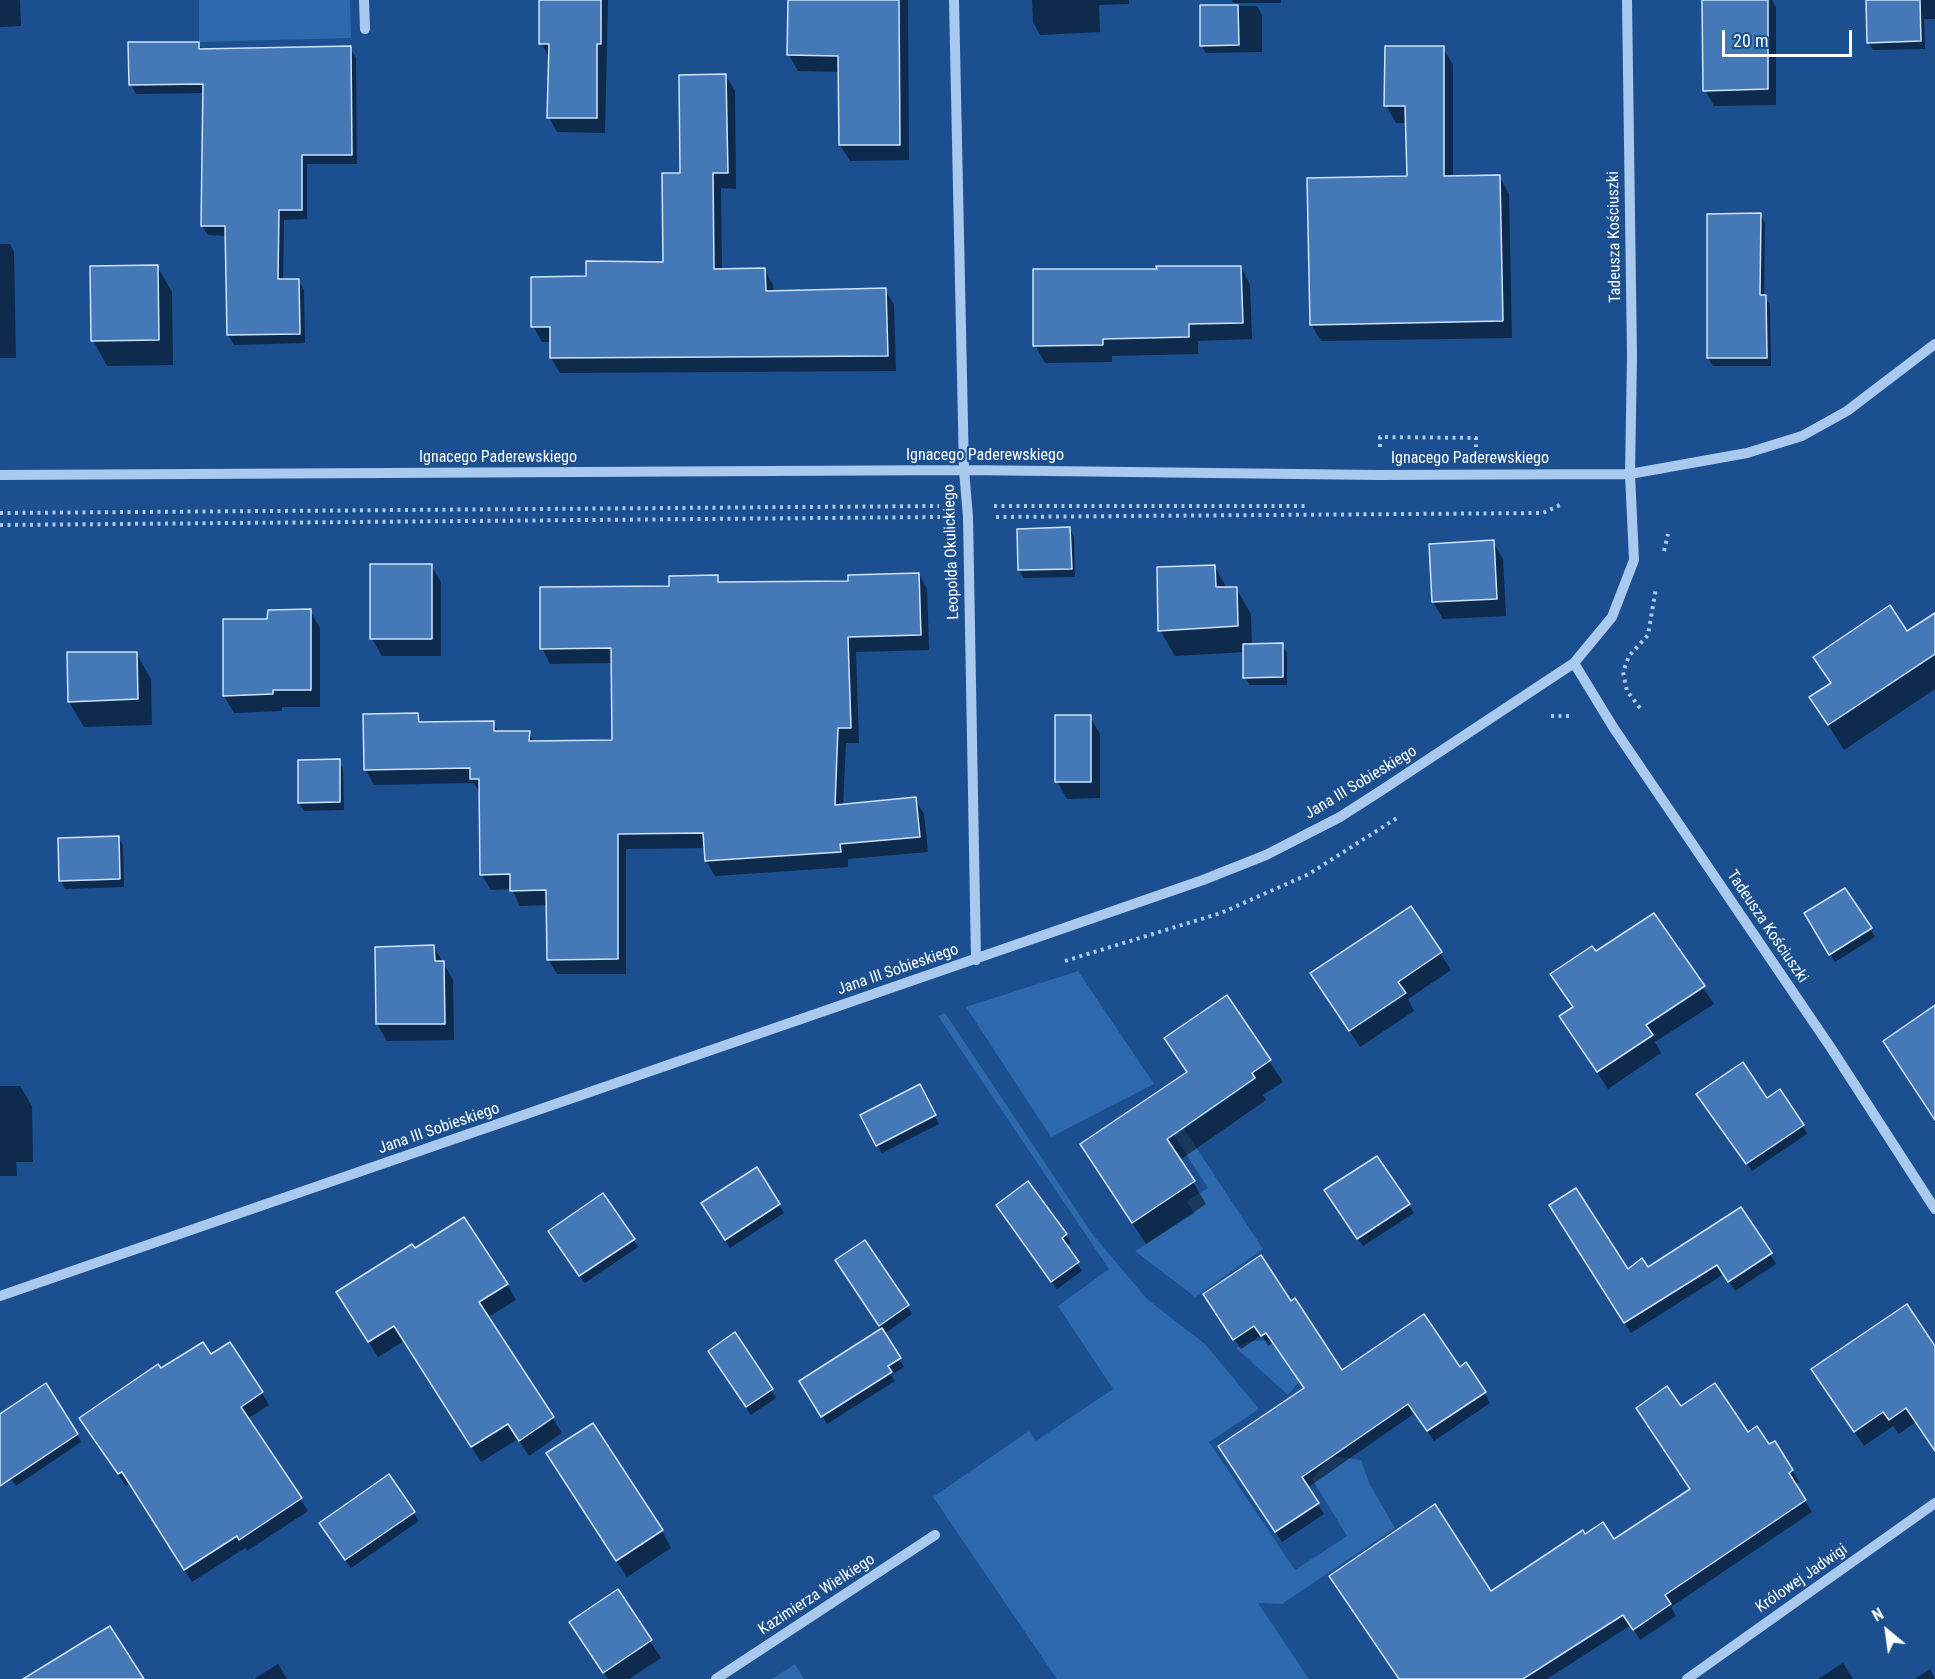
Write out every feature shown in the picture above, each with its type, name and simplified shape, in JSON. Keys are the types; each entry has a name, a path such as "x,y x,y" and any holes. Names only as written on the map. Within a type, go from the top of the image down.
{"street":[{"path":"364,0 365,29"},
{"name":"Leopolda Okulickiego","path":"954,0 964,470 968,511 976,960"},
{"name":"Tadeusza Kościuszki","path":"1627,0 1632,356 1630,474"},
{"name":"Ignacego Paderewskiego","path":"0,475 964,470 1379,475 1630,474 1747,453 1802,436 1847,411 1935,344"},
{"name":"Jana III Sobieskiego","path":"0,1296 976,960 1203,880 1266,855 1340,817 1574,663 1612,617 1634,560 1630,474"},
{"name":"Tadeusza Kościuszki","path":"1574,663 1612,727 1831,1048 1935,1209"},
{"name":"Królowej Jadwigi","path":"1687,1679 1935,1503"},
{"name":"Kazimierza Wielkiego","path":"717,1679 935,1535"}],"path":[{"path":"0,513 968,511 1543,513 1560,505 1539,505"},
{"path":"0,525 1310,506"},
{"path":"1662,561 1668,534"},
{"path":"1641,708 1627,691 1623,672 1629,656 1648,635 1658,582"}],"shaded area":[{"path":"199,0 350,0 351,38 199,42"},
{"path":"1078,971 1154,1084 1051,1137 966,1007"},
{"path":"945,1013 1093,1235 1147,1299 1205,1344 1259,1409 1209,1442 1295,1570 1347,1536 1312,1479 1331,1456 1361,1460 1370,1485 1395,1528 1282,1604 1258,1603 1309,1679 1057,1679 933,1497 1029,1431 1036,1441 1113,1389 1058,1306 1109,1269 938,1016"},
{"path":"1159,1091 1263,1249 1195,1297 1135,1251 1195,1213 1186,1201 1208,1188 1150,1098"},
{"path":"1277,1340 1302,1378 1288,1395 1236,1348 1252,1341"},
{"path":"795,1664 804,1679 772,1679"}],"building":[{"path":"539,0 601,0 601,44 597,44 597,118 547,118 549,44 539,44"},
{"path":"788,0 899,0 900,145 839,145 838,56 787,55"},
{"path":"1702,0 1768,0 1768,89 1703,91"},
{"path":"1866,0 1920,0 1921,41 1867,43"},
{"path":"1200,5 1238,5 1239,45 1200,46"},
{"path":"128,42 199,42 199,49 351,46 352,155 302,155 302,210 279,210 278,279 299,279 300,334 227,335 225,226 201,226 203,84 129,85"},
{"path":"1385,46 1444,46 1444,176 1500,175 1503,321 1310,325 1307,178 1407,176 1405,106 1384,106"},
{"path":"726,74 728,173 713,173 714,269 765,268 766,291 886,288 888,356 550,358 550,327 531,327 531,277 586,276 586,261 663,262 662,173 680,173 679,75"},
{"path":"1761,213 1760,295 1766,295 1767,358 1707,358 1707,214"},
{"path":"158,265 159,340 91,341 90,266"},
{"path":"1156,266 1241,266 1243,323 1189,324 1189,337 1103,339 1103,345 1033,346 1033,269 1157,269"},
{"path":"1070,527 1072,569 1018,570 1017,529"},
{"path":"1494,540 1497,599 1432,602 1429,544"},
{"path":"370,564 432,564 432,639 370,639"},
{"path":"1215,565 1216,587 1237,587 1238,626 1158,631 1157,567"},
{"path":"919,573 921,635 848,637 851,728 838,728 835,805 916,797 920,837 840,844 841,852 705,861 703,833 618,834 618,959 547,960 546,890 510,891 510,874 480,875 479,779 470,779 470,768 364,770 363,714 418,713 419,722 494,721 494,731 530,731 529,741 612,740 611,648 540,649 540,587 669,586 669,576 718,575 718,582 848,581 848,575"},
{"path":"1890,605 1907,631 1935,613 1935,654 1828,725 1809,697 1831,683 1813,657"},
{"path":"311,609 311,690 273,690 273,694 223,696 223,619 267,619 268,610"},
{"path":"1283,643 1283,677 1243,678 1243,644"},
{"path":"67,652 137,652 138,699 68,702"},
{"path":"1055,715 1091,715 1091,782 1055,782"},
{"path":"340,759 340,802 298,803 298,760"},
{"path":"119,836 120,879 59,881 58,838"},
{"path":"1845,888 1872,928 1829,955 1804,913"},
{"path":"1411,906 1442,952 1398,982 1406,993 1349,1031 1310,973"},
{"path":"1654,913 1705,986 1646,1025 1653,1035 1597,1072 1559,1016 1573,1007 1550,974 1592,946 1596,951"},
{"path":"434,945 435,961 444,961 445,1024 376,1024 375,947"},
{"path":"1227,995 1271,1060 1252,1073 1255,1078 1167,1139 1195,1181 1132,1223 1080,1144 1187,1072 1164,1038"},
{"path":"1935,1005 1935,1120 1883,1041"},
{"path":"1743,1062 1767,1098 1780,1089 1804,1125 1746,1164 1696,1094"},
{"path":"920,1084 936,1115 876,1146 860,1115"},
{"path":"1377,1156 1410,1204 1357,1239 1324,1190"},
{"path":"757,1167 780,1204 725,1240 701,1203"},
{"path":"1028,1181 1067,1234 1062,1238 1079,1262 1051,1282 996,1205"},
{"path":"1576,1188 1628,1269 1642,1258 1648,1267 1741,1207 1772,1253 1728,1282 1717,1265 1624,1323 1549,1205"},
{"path":"603,1193 635,1239 579,1276 548,1231"},
{"path":"464,1217 508,1284 479,1302 554,1417 519,1441 508,1424 471,1447 394,1326 368,1342 336,1292 412,1244 415,1248"},
{"path":"865,1240 909,1305 879,1326 835,1260"},
{"path":"1261,1255 1291,1301 1295,1298 1342,1370 1424,1314 1460,1367 1466,1362 1486,1392 1427,1431 1408,1404 1302,1477 1319,1503 1275,1532 1218,1446 1304,1388 1266,1333 1261,1336 1254,1326 1233,1340 1203,1294"},
{"path":"1907,1304 1935,1346 1935,1451 1906,1408 1889,1420 1883,1412 1854,1432 1811,1369"},
{"path":"882,1328 901,1358 888,1366 892,1372 821,1417 799,1381"},
{"path":"735,1332 773,1389 746,1407 708,1351"},
{"path":"203,1342 211,1354 230,1342 263,1392 241,1407 302,1498 239,1540 237,1536 184,1570 122,1472 118,1474 79,1418 158,1364 161,1368"},
{"path":"46,1383 78,1434 0,1486 0,1414"},
{"path":"1715,1383 1748,1432 1757,1426 1769,1444 1775,1441 1793,1470 1789,1473 1806,1500 1665,1595 1671,1604 1633,1630 1623,1615 1523,1679 1399,1679 1329,1576 1435,1504 1491,1591 1583,1530 1585,1534 1603,1522 1614,1539 1690,1489 1636,1408 1667,1386 1681,1406"},
{"path":"593,1423 663,1530 616,1561 546,1453"},
{"path":"389,1474 415,1512 345,1560 319,1523"},
{"path":"618,1589 652,1640 603,1673 569,1622"},
{"path":"110,1626 144,1679 23,1679 88,1639"}]}
